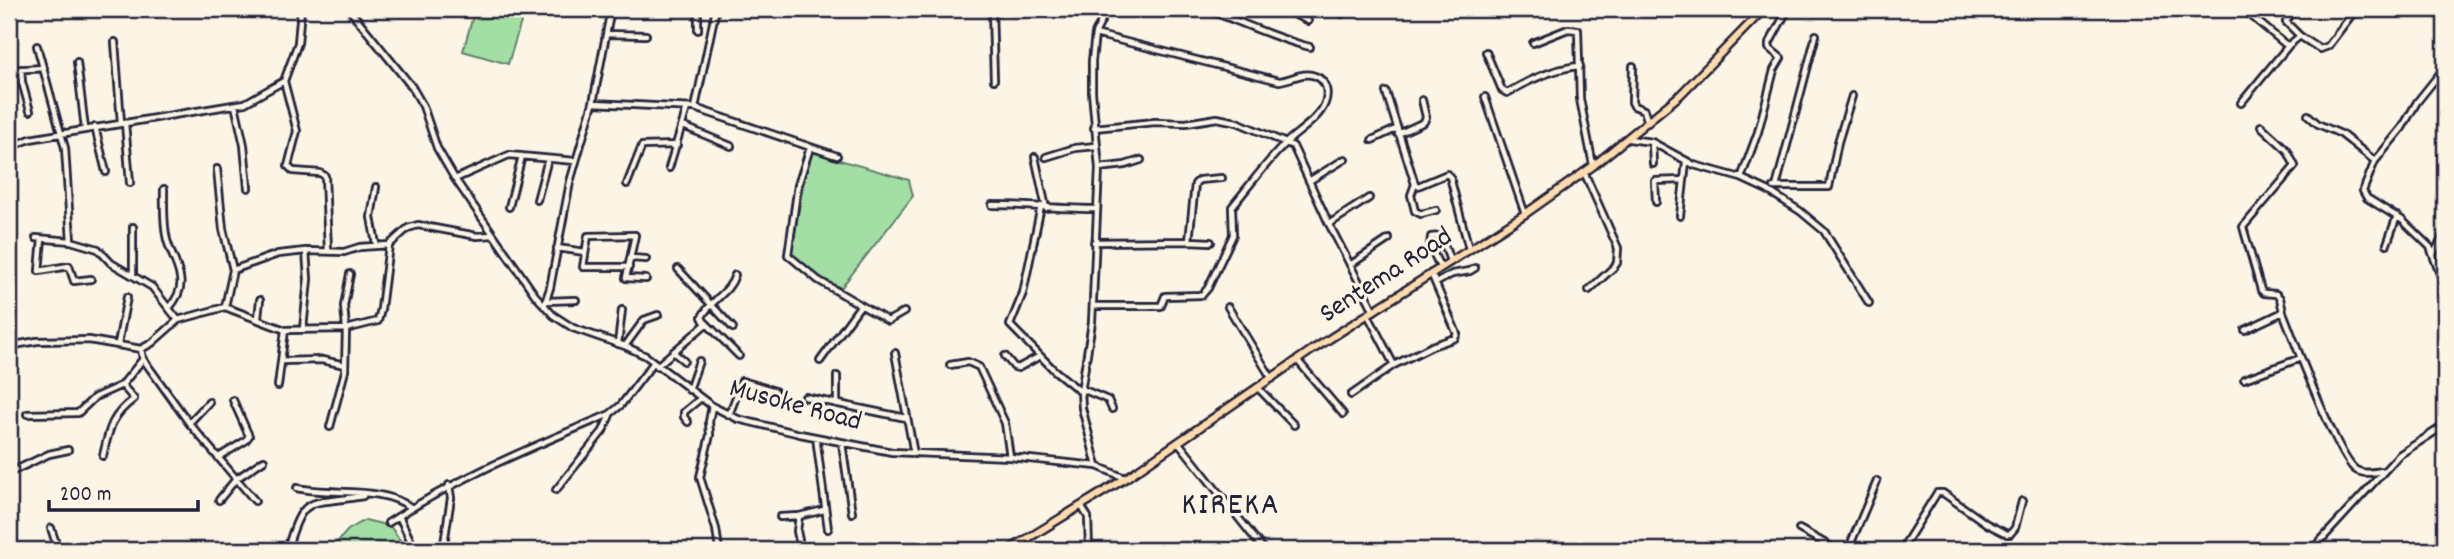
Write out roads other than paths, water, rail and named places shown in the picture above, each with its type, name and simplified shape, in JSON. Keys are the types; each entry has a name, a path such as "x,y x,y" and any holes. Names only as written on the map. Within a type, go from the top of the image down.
{"main road":[{"name":"Sentema Road","path":"1009,550 1082,507 1298,360 1584,173 1680,96 1765,9"}],"street":[{"path":"301,9 298,43 284,81 297,131 289,168 325,176 328,251"},
{"name":"Musoke Road","path":"349,9 412,87 423,106 437,148 455,179 545,304 573,328 625,346 655,364 712,406 745,421 842,443 914,454 1010,457 1097,466 1126,478"},
{"path":"576,300 545,304 575,161 593,103 611,9"},
{"path":"698,9 698,30"},
{"path":"992,9 995,80"},
{"path":"1097,466 1082,408 1081,390 1090,342 1093,306 1099,168 1094,128 1092,61 1095,34 1107,9"},
{"path":"1206,9 1278,39 1310,47"},
{"path":"1283,9 1308,21"},
{"path":"1741,177 1758,132 1774,70 1781,57 1771,50 1769,44 1788,9"},
{"path":"2243,9 2289,46"},
{"path":"2294,9 2286,22 2300,36 2320,49 2325,49 2356,9"},
{"path":"695,108 715,13"},
{"path":"1533,43 1568,29 1578,30 1580,99 1593,166"},
{"path":"607,34 646,35"},
{"path":"1093,306 1161,306 1165,296 1202,295 1232,239 1232,207 1286,142 1323,107 1327,94 1324,82 1318,76 1303,75 1279,81 1095,34"},
{"path":"1776,187 1816,35"},
{"path":"2241,103 2300,36"},
{"path":"115,42 130,183"},
{"path":"37,46 62,134 71,242"},
{"path":"1486,52 1502,90 1507,93 1527,81 1580,66"},
{"path":"77,62 85,129"},
{"path":"1633,66 1632,102 1644,111 1648,123"},
{"path":"2445,67 2375,161 2363,188 2363,194 2397,216 2434,253 2445,288"},
{"path":"9,71 44,68"},
{"path":"21,69 30,111"},
{"path":"9,154 21,142 95,127 235,105 253,100 284,81"},
{"path":"1386,92 1415,184 1411,195 1415,211 1421,214 1436,210"},
{"path":"1767,190 1776,187 1829,187 1838,142 1852,96"},
{"path":"1485,97 1525,214"},
{"path":"1372,140 1424,122 1426,117 1422,100"},
{"path":"593,103 695,108 837,156"},
{"path":"235,105 244,145 248,188"},
{"path":"669,168 687,108"},
{"path":"2308,115 2318,124 2341,134 2375,161"},
{"path":"1094,128 1155,122 1186,123 1217,118 1237,122 1286,142 1297,151 1394,365"},
{"path":"682,126 731,146"},
{"path":"95,127 106,172"},
{"path":"2261,127 2287,150 2295,166 2244,223 2243,229 2262,291 2278,295 2301,358 2351,466 2360,472 2383,471"},
{"path":"1629,139 1652,142 1686,162 1741,177 1807,215 1824,231 1869,303"},
{"path":"1652,142 1653,164"},
{"path":"627,184 642,146 677,145"},
{"path":"1046,158 1075,148 1096,146"},
{"path":"810,148 798,185 788,255 818,280 888,321 904,312"},
{"path":"455,179 509,155 575,161"},
{"path":"509,207 522,156"},
{"path":"1035,157 1044,207 1023,293 1010,325 1040,356 1081,390 1108,400 1112,409"},
{"path":"537,200 548,159"},
{"path":"1309,181 1345,159"},
{"path":"1099,168 1141,160"},
{"path":"1680,216 1686,162"},
{"path":"217,169 223,229 233,270 225,307"},
{"path":"1584,173 1618,248 1615,267 1589,290"},
{"path":"1415,184 1418,186 1442,175 1447,174 1450,177 1469,249"},
{"path":"1189,241 1195,184 1199,180 1222,178"},
{"path":"1656,202 1654,181 1683,180"},
{"path":"9,183 11,204"},
{"path":"376,187 371,217 376,244"},
{"path":"164,189 167,239 179,268 181,289 169,308"},
{"path":"1329,224 1369,198"},
{"path":"992,205 1097,209"},
{"path":"2387,244 2397,216"},
{"path":"9,346 37,341 89,340 141,349 178,320 225,307 285,330 346,329 378,321 382,309 389,245 408,228 418,225 477,236 494,234"},
{"path":"133,276 134,227"},
{"path":"2434,253 2445,234"},
{"path":"629,267 583,267 588,236 635,235 631,258 629,267 626,278 646,279"},
{"path":"1440,267 1430,246 1431,237 1441,236 1450,261"},
{"path":"91,279 74,281 69,266 39,271 39,238 98,249 111,262 152,287 178,320"},
{"path":"1350,265 1389,239"},
{"path":"1094,242 1211,242"},
{"path":"233,270 278,254 306,251 344,252 376,244 389,245"},
{"path":"557,248 585,252"},
{"path":"303,329 308,279 306,251"},
{"path":"631,258 646,259"},
{"path":"1436,282 1452,274 1475,268"},
{"path":"678,269 733,328"},
{"path":"1351,395 1394,365 1455,338 1457,334 1432,273"},
{"path":"330,427 345,365 344,306 350,274"},
{"path":"735,275 729,290 703,315 706,324 739,356"},
{"path":"118,344 127,298"},
{"path":"258,318 260,300"},
{"path":"820,361 860,306"},
{"path":"1228,307 1272,380"},
{"path":"618,344 622,310"},
{"path":"2245,330 2283,312"},
{"path":"625,346 645,320 658,316"},
{"path":"388,523 449,485 498,461 610,414 621,405 655,364 706,324"},
{"path":"278,386 285,330"},
{"path":"141,349 143,359 189,423 255,501"},
{"path":"673,352 684,361"},
{"path":"895,353 914,454"},
{"path":"1005,356 1018,368 1040,356"},
{"path":"2245,379 2301,358"},
{"path":"27,414 74,414 95,397 122,385 143,359"},
{"path":"281,361 322,360 345,365"},
{"path":"690,390 699,360"},
{"path":"1298,360 1343,414"},
{"path":"950,365 968,362 979,367 1004,423 1010,457"},
{"path":"837,376 837,404"},
{"path":"729,415 742,381 775,391"},
{"path":"103,456 116,415 134,399 122,385"},
{"path":"1259,389 1294,425"},
{"path":"805,397 906,418"},
{"path":"688,422 684,412 701,398"},
{"path":"219,457 249,436 233,400"},
{"path":"189,423 209,402"},
{"path":"712,406 710,435 701,477 716,529 719,550"},
{"path":"556,490 603,431 610,414"},
{"path":"2312,550 2383,471 2411,447 2445,425"},
{"path":"816,437 828,529"},
{"path":"842,443 852,513"},
{"path":"1179,443 1264,550"},
{"path":"9,473 49,454 68,450"},
{"path":"219,500 236,479 264,460"},
{"path":"1848,550 1877,481"},
{"path":"443,550 451,498 449,485"},
{"path":"297,488 395,498 412,508"},
{"path":"1906,550 1905,544 1937,493 1943,493 1987,524 2007,534 2015,528 2022,501"},
{"path":"287,550 296,521 307,506 368,495"},
{"path":"1082,507 1088,517 1089,550 1112,550"},
{"path":"780,517 824,510"},
{"path":"399,516 415,550"},
{"path":"799,516 797,531 801,550"},
{"path":"51,528 58,550"},
{"path":"1799,529 1837,550"}],"district":[{"name":"KIREKA","path":"1231,507"}]}
